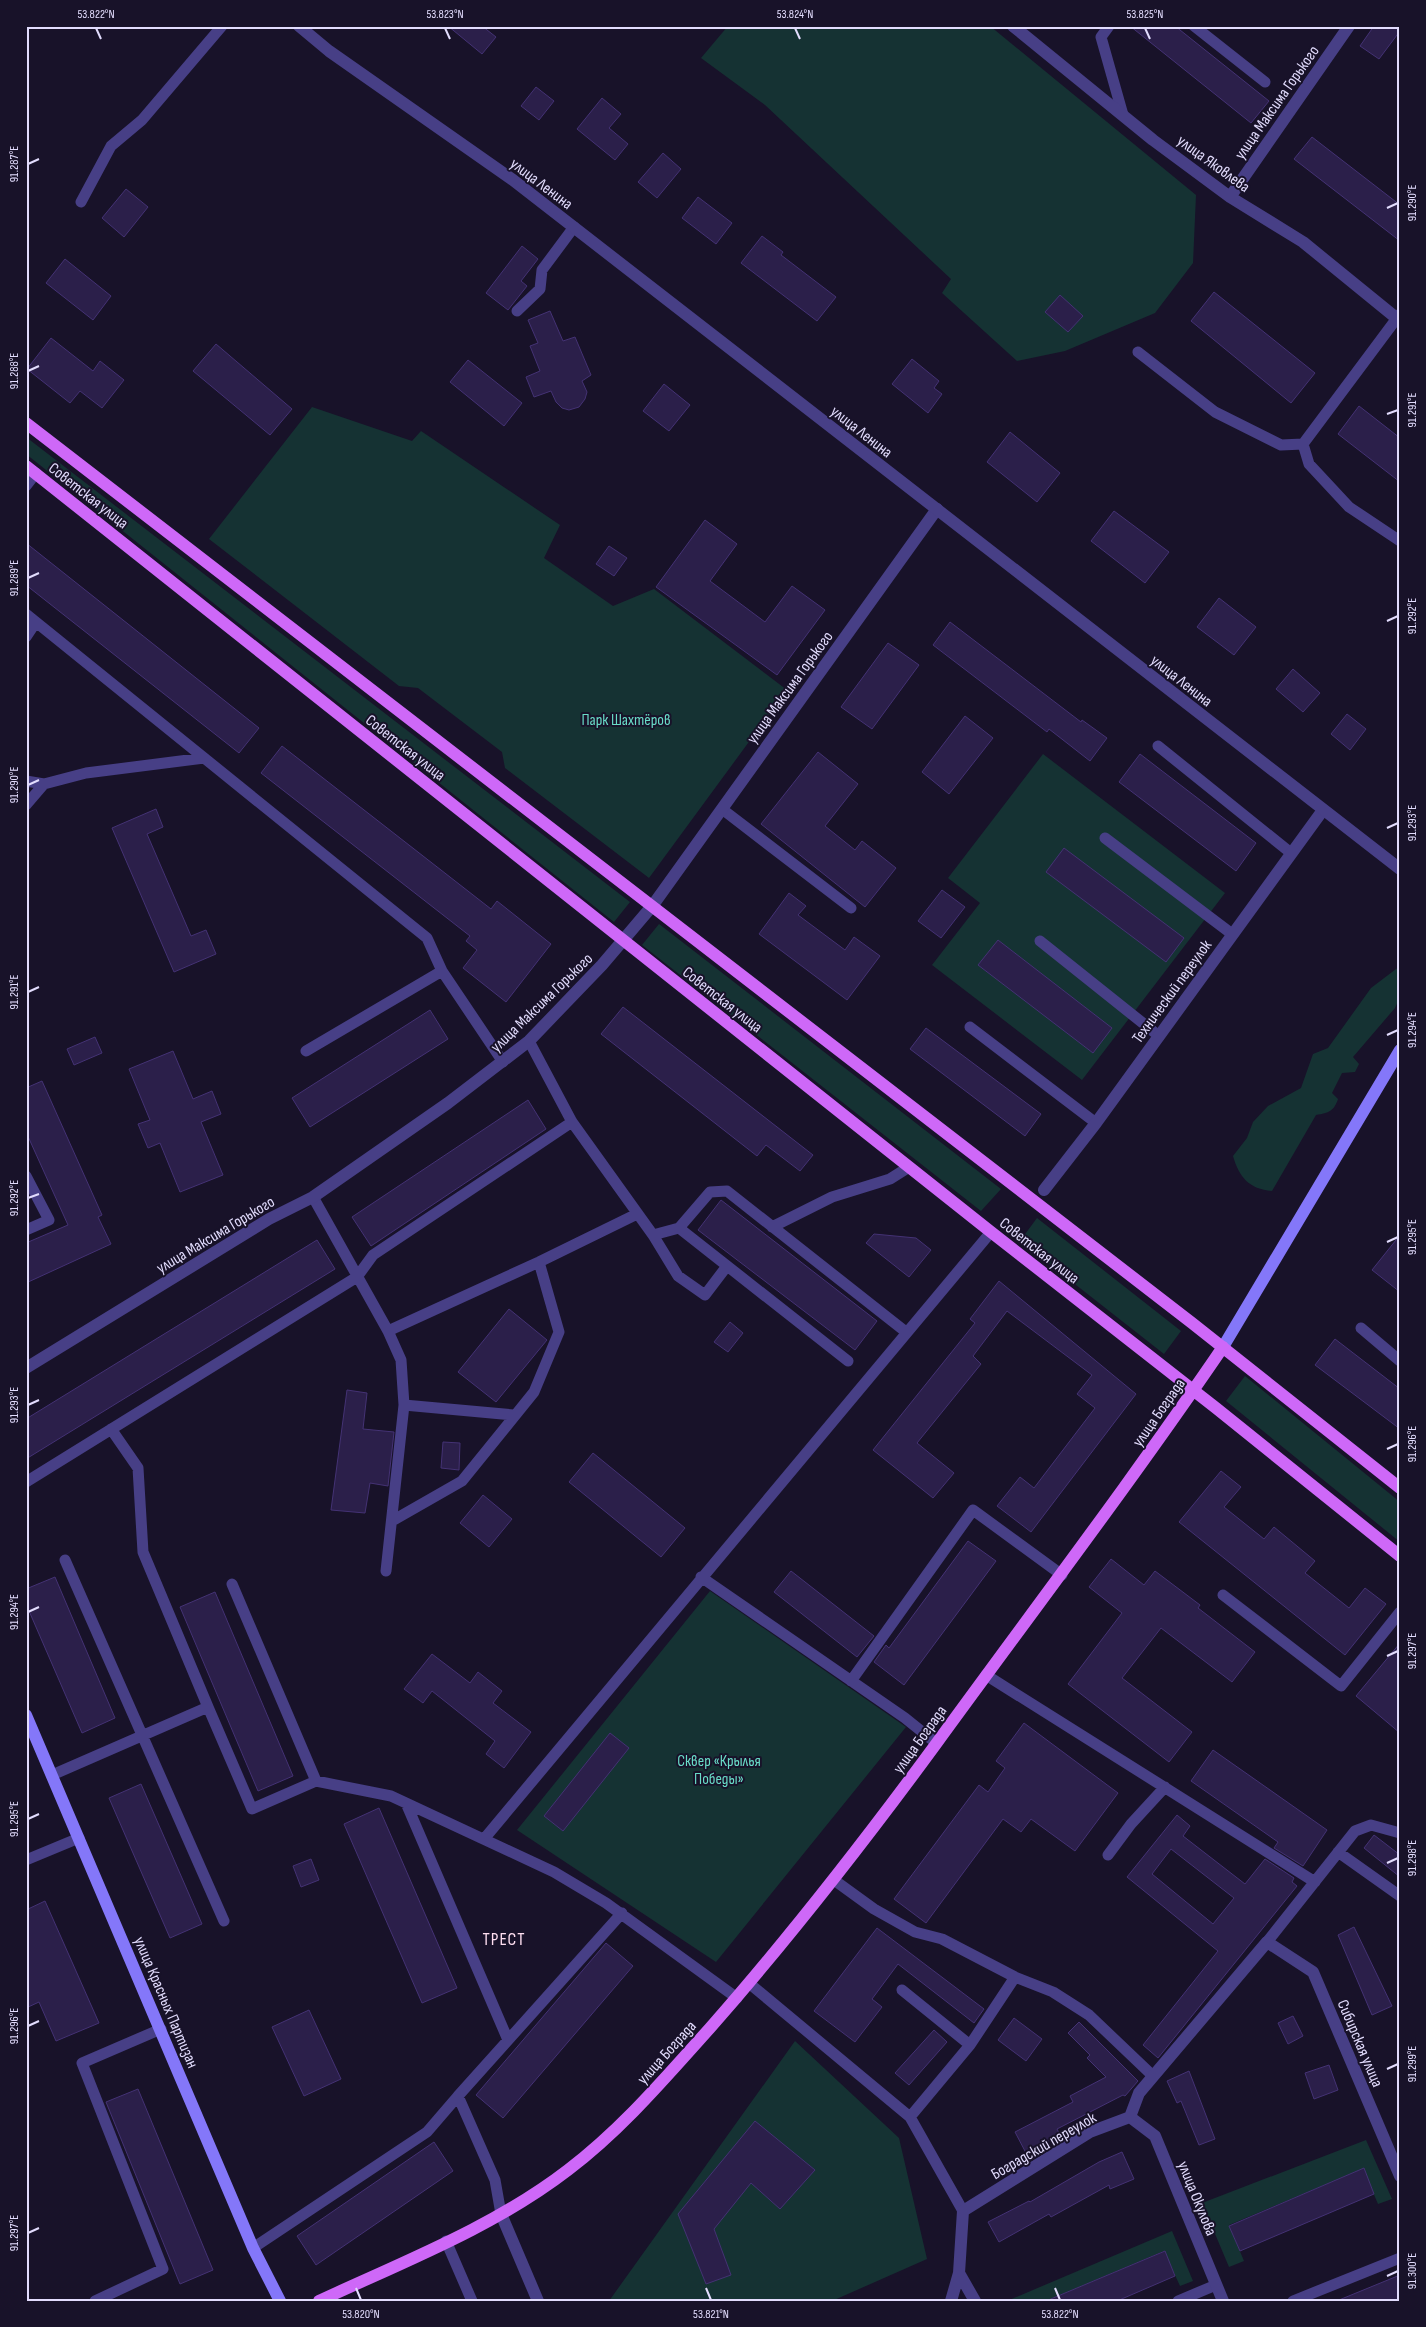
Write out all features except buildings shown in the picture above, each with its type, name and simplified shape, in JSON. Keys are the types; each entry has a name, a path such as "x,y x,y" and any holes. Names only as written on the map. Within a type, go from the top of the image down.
{"main road":[{"name":"Советская улица","path":"26,423 653,905 1223,1347 1400,1488"},
{"name":"Советская улица","path":"31,470 623,941 1194,1390 1400,1556"},
{"name":"улица Бограда","path":"319,2301 501,2214 536,2194 607,2138 668,2077 750,1984 834,1880 1062,1575 1194,1390 1223,1347 1400,1050"},
{"name":"улица Красных Партизан","path":"26,1715 253,2248 280,2301"}],"street":[{"name":"улица Ленина","path":"299,26 329,51 513,180 1400,869"},
{"name":"улица Яковлева","path":"1014,26 1122,115 1230,197 1303,242 1399,318"},
{"name":"улица Максима Горького","path":"1230,197 1349,26"},
{"name":"улица Максима Горького","path":"26,1368 269,1219 313,1197 448,1103 529,1041 623,941 653,905 937,509"},
{"name":"Технический переулок","path":"1044,1190 1096,1123 1323,810"},
{"path":"1130,2118 1139,2093 1267,1942"},
{"name":"Сибирская улица","path":"1267,1942 1313,1972 1400,2176"},
{"name":"Боградский переулок","path":"963,2211 1090,2132 1130,2118"},
{"name":"улица Окулова","path":"1130,2118 1155,2136 1223,2301"},
{"path":"951,2301 959,2273 963,2211"},
{"path":"501,2214 538,2301"},
{"path":"959,2273 975,2301"}],"lane":[{"path":"81,202 111,146 142,120 222,26"},
{"path":"1109,26 1101,37 1122,115"},
{"path":"1194,26 1265,82"},
{"path":"517,311 540,289 542,270 574,227"},
{"path":"1303,444 1399,318"},
{"path":"1138,352 1215,412 1281,445 1303,444"},
{"path":"1303,444 1309,464 1349,507 1400,541"},
{"path":"26,486 31,470"},
{"path":"26,614 427,938 442,971 503,1062"},
{"path":"26,637 36,622"},
{"path":"1158,746 1291,853"},
{"path":"26,781 44,784 86,774 204,758"},
{"path":"26,805 44,784"},
{"path":"722,809 851,908"},
{"path":"1105,838 1232,934"},
{"path":"1040,941 1159,1036"},
{"path":"306,1051 442,971"},
{"path":"970,1027 1096,1123"},
{"path":"529,1041 572,1122 653,1235 678,1276 705,1295 727,1266"},
{"path":"26,1482 358,1277 373,1254 572,1122"},
{"path":"772,1227 832,1197 890,1179 909,1167"},
{"path":"26,1176 49,1220 26,1230"},
{"path":"653,1235 679,1228 710,1192 727,1191 906,1332"},
{"path":"313,1197 388,1331 401,1360 404,1404 386,1571"},
{"path":"388,1331 539,1262 637,1214"},
{"path":"679,1228 848,1361"},
{"path":"484,1839 700,1577 991,1232"},
{"path":"392,1521 462,1481 534,1392 559,1332 539,1262"},
{"path":"1361,1328 1400,1360"},
{"path":"404,1404 514,1415"},
{"path":"111,1429 138,1468 143,1552 252,1809 316,1781 391,1796 554,1872 622,1914 737,1998"},
{"path":"851,1681 973,1510 1062,1575"},
{"path":"65,1560 224,1921"},
{"path":"700,1577 905,1718 936,1743"},
{"path":"232,1584 316,1781"},
{"path":"1223,1596 1341,1686 1400,1612"},
{"path":"986,1675 1315,1882"},
{"path":"52,1775 208,1707"},
{"path":"1108,1855 1131,1824 1165,1787"},
{"path":"406,1803 508,2040"},
{"path":"1267,1942 1355,1830 1371,1825 1399,1831"},
{"path":"26,1860 79,1838"},
{"path":"1338,1852 1400,1896"},
{"path":"834,1880 874,1909 915,1932 942,1938 1014,1977 1053,1992 1089,2015 1153,2076"},
{"path":"253,2248 427,2132 622,1914"},
{"path":"910,2117 970,2045 1014,1977"},
{"path":"750,1984 910,2117 963,2211"},
{"path":"902,1990 970,2045"},
{"path":"95,2301 163,2269 82,2063 161,2029"},
{"path":"458,2096 495,2180 501,2214"},
{"path":"446,2241 472,2301"},
{"path":"1293,2301 1400,2258"},
{"path":"1178,2301 1216,2285"}],"green space":[{"path":"728,26 990,26 1196,195 1193,263 1155,313 1065,351 1017,361 942,293 951,279 765,105 701,58"},
{"name":"Парк Шахтёров","path":"312,407 412,441 421,431 560,525 544,558 613,606 654,589 787,690 649,878 505,768 502,752 418,688 399,686 209,539"},
{"path":"26,437 630,902 614,922 26,454"},
{"path":"1043,754 1225,893 1082,1080 932,965 980,903 948,878"},
{"path":"659,924 1001,1189 981,1211 642,945"},
{"path":"1400,966 1400,997 1395,1008 1353,1057 1359,1064 1355,1072 1342,1073 1332,1093 1338,1099 1333,1109 1316,1115 1272,1191 1251,1185 1238,1170 1233,1156 1247,1138 1253,1122 1268,1106 1301,1088 1313,1054 1328,1048 1371,988"},
{"path":"1037,1218 1181,1331 1164,1354 1020,1241"},
{"path":"1245,1376 1400,1502 1400,1542 1226,1401"},
{"name":"Сквер «Крылья Победы»","path":"710,1591 906,1727 716,1962 517,1830"},
{"path":"795,2041 899,2138 927,2259 832,2301 609,2301"},
{"path":"1366,2140 1392,2199 1378,2204 1363,2169 1229,2225 1244,2261 1229,2267 1202,2203"},
{"path":"1172,2231 1193,2281 1180,2286 1164,2251 1046,2301 1007,2301"}],"district":[{"name":"ТРЕСТ","path":"504,1939"}]}
